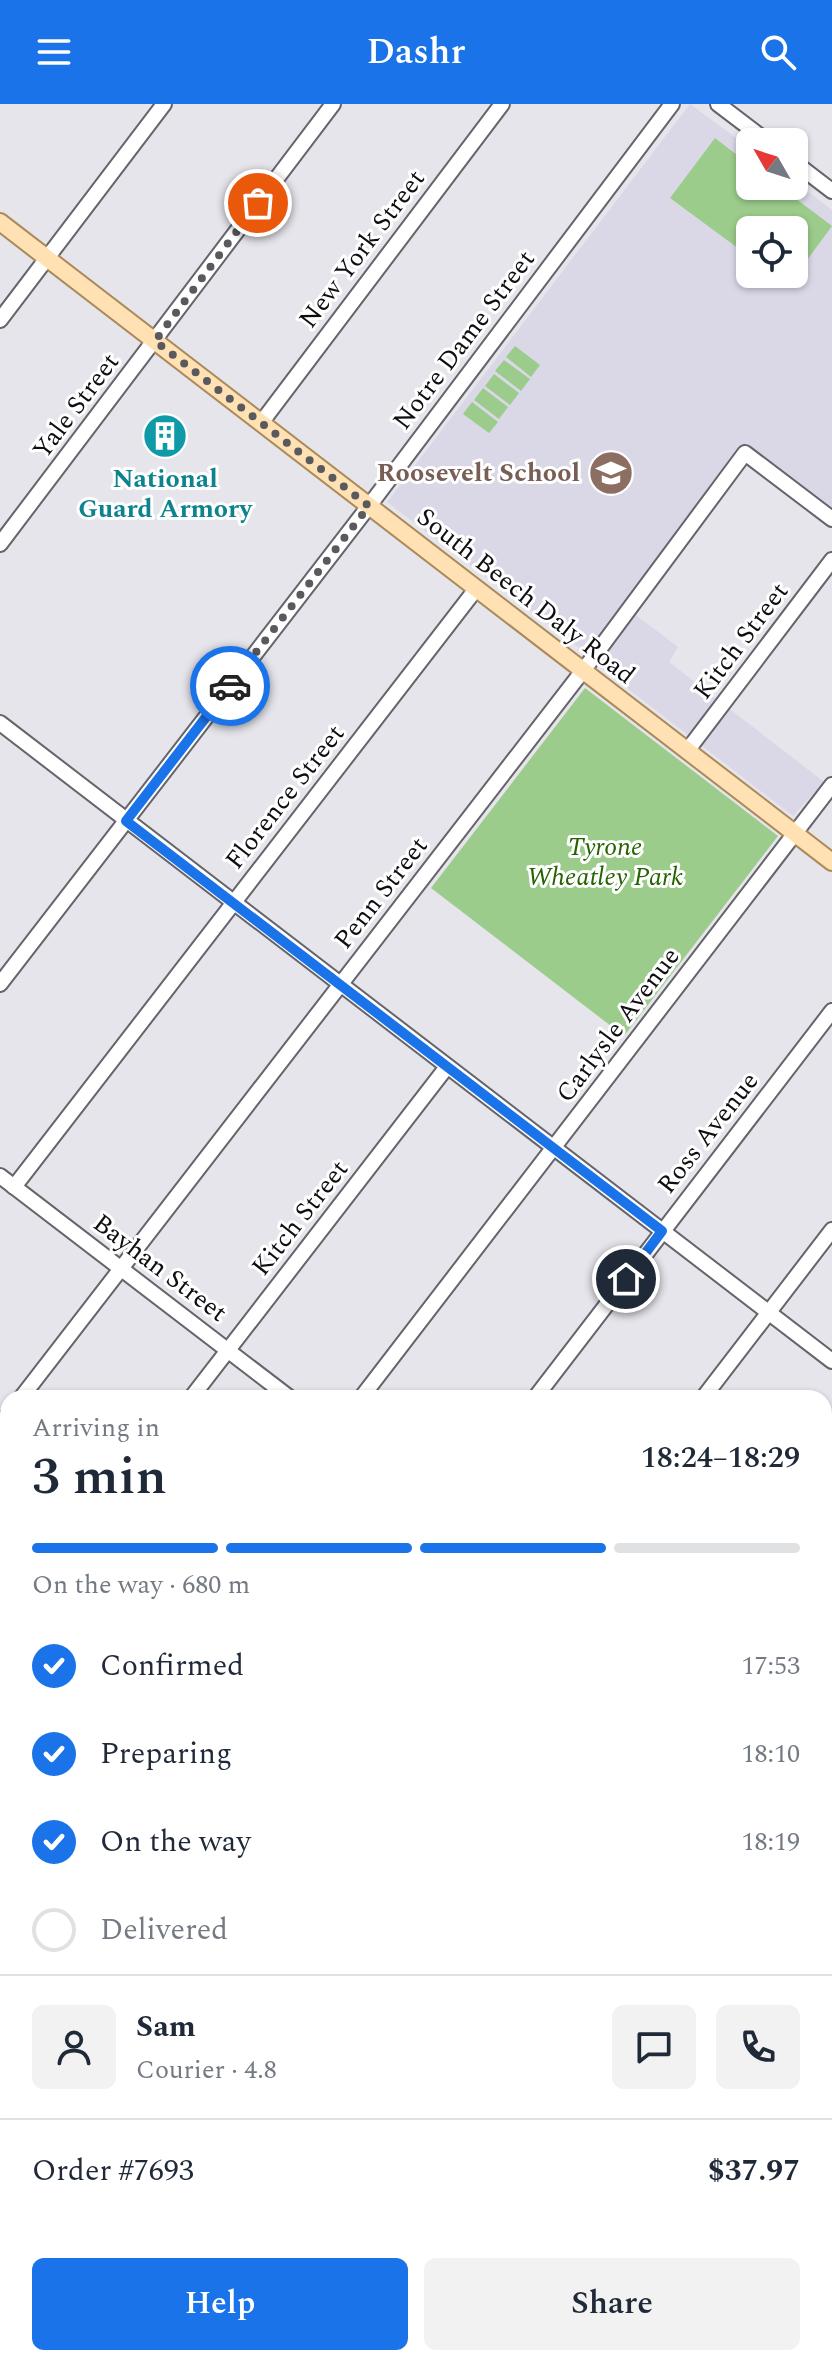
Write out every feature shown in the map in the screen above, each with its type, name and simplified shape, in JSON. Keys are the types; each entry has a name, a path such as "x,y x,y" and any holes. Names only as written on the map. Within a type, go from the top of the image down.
{"main road":[{"name":"South Beech Daly Road","path":"0,222 832,862"}],"street":[{"path":"0,320 164,104"},
{"name":"Yale Street","path":"0,544 333,104"},
{"name":"New York Street","path":"261,423 502,104"},
{"name":"Notre Dame Street","path":"0,984 369,506 672,104"},
{"path":"718,104 750,128"},
{"path":"808,173 832,191"},
{"name":"Penn Street","path":"27,1390 340,986 745,453 832,519"},
{"name":"Kitch Street","path":"687,751 832,560"},
{"name":"Florence Street","path":"14,1187 476,589"},
{"path":"0,723 832,1361"},
{"name":"Carlysle Avenue","path":"367,1390 832,785"},
{"name":"Ross Avenue","path":"541,1390 832,1011"},
{"name":"Kitch Street","path":"197,1390 446,1068"},
{"name":"Bayhan Street","path":"0,1176 279,1390"},
{"path":"709,1390 832,1230"}],"shaded area":[{"path":"690,104 736,138 736,200 808,200 808,192 832,210 832,508 746,443 586,653 387,502"},
{"path":"632,612 678,647 669,662 824,782 793,816 597,665"}],"green space":[{"path":"715,138 736,154 736,200 798,200 832,226 808,259 808,216 736,216 736,247 670,198"},
{"path":"515,346 540,365 531,377 506,357"},
{"path":"504,360 530,379 521,391 495,371"},
{"path":"494,374 519,393 510,405 485,386"},
{"path":"483,388 508,407 499,419 474,400"},
{"path":"472,402 498,422 489,433 463,414"},
{"name":"Tyrone Wheatley Park","path":"585,688 778,836 624,1036 431,888"}],"way so far":[{"path":"230,686 369,506 155,341 258,203"}],"place":[{"name":"National Guard Armory","path":"165,436"},
{"name":"Roosevelt School","path":"611,473"}],"route":[{"path":"230,686 126,821 662,1231 626,1279"}]}
